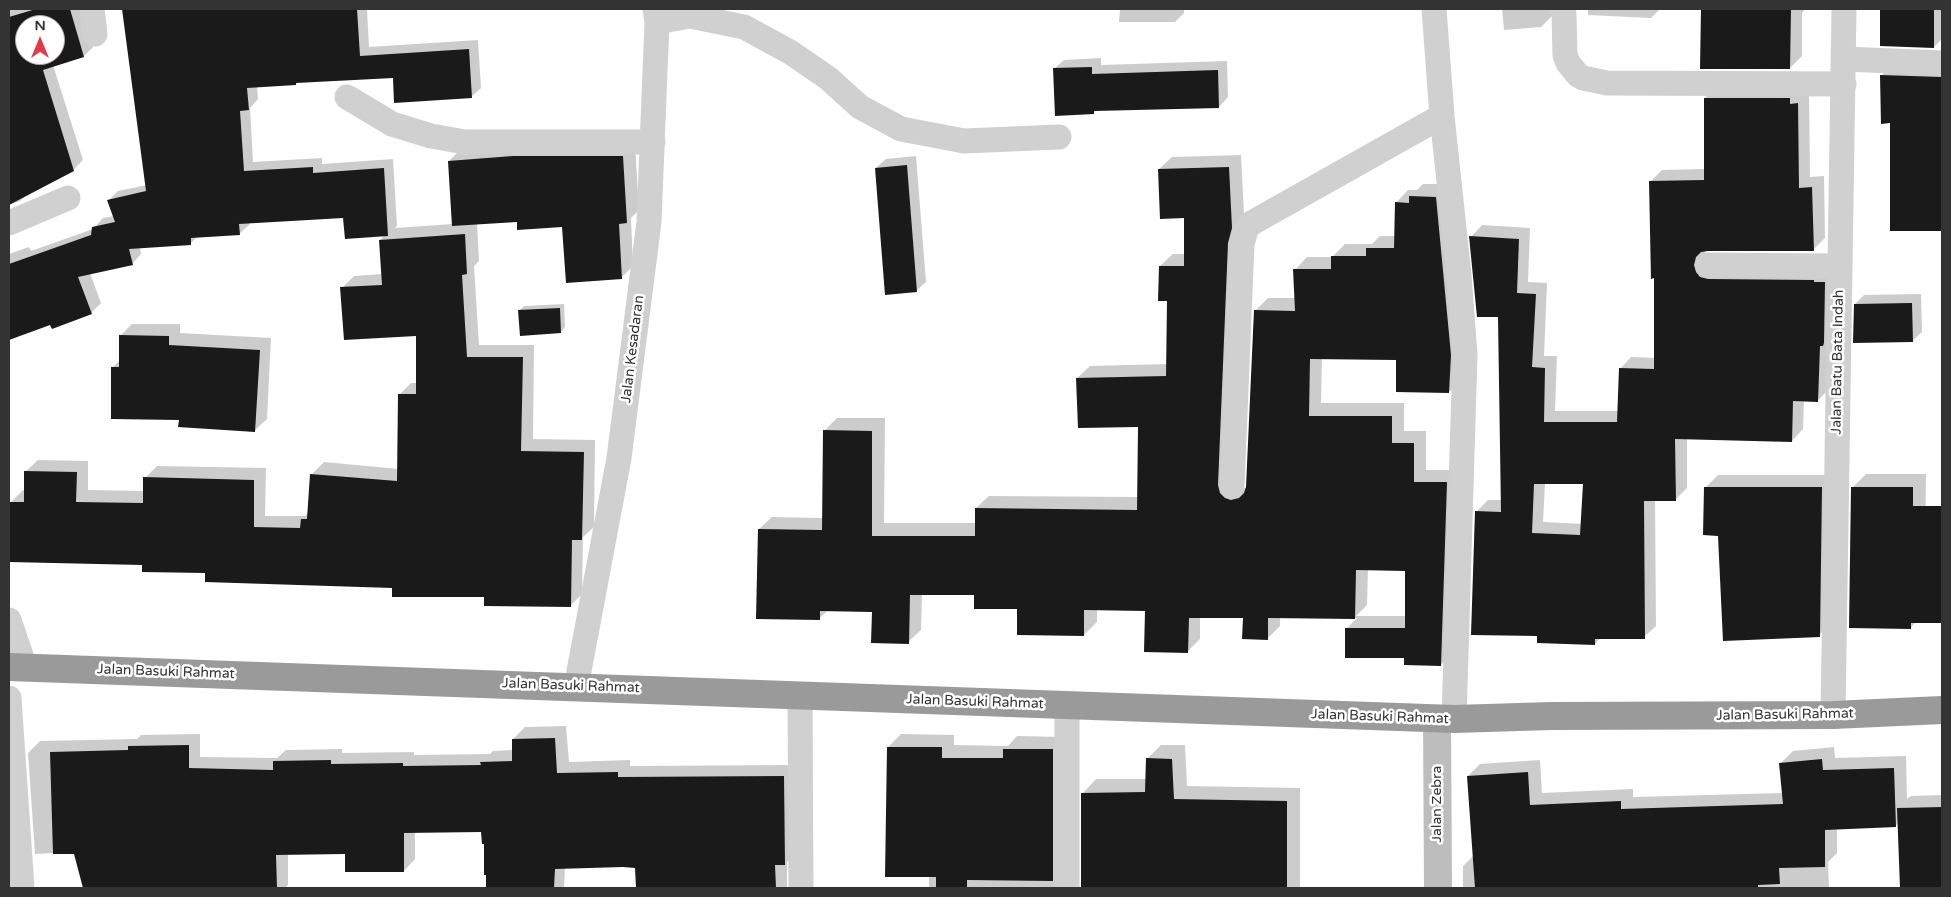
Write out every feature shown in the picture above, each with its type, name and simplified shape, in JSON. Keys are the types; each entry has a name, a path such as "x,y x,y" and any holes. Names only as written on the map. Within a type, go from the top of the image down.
{"highway":[{"name":"Jalan Basuki Rahmat","path":"17,668 576,686 1445,719 1552,716 1833,715 1942,710"}],"street":[{"path":"92,9 95,34"},
{"path":"1434,9 1442,116 1459,275 1464,355 1445,719"},
{"path":"1562,9 1564,14 1565,54 1573,70 1583,78 1607,83 1844,84"},
{"name":"Jalan Batu Bata Indah","path":"1833,715 1844,9"},
{"path":"656,15 690,16 744,27 790,52 828,78 860,107 902,129 964,140 1059,138"},
{"name":"Jalan Kesadaran","path":"576,686 619,458 650,222 656,15"},
{"path":"1844,59 1942,63"},
{"path":"347,97 392,124 431,136 465,142 653,142"},
{"path":"1232,486 1242,244 1246,230 1250,224 1442,116"},
{"path":"9,223 68,198"},
{"path":"1708,265 1839,266"},
{"path":"9,620 17,668"},
{"path":"800,695 801,888"},
{"path":"9,698 22,888"},
{"path":"1067,705 1067,888"},
{"name":"Jalan Zebra","path":"1438,888 1445,719"}],"building":[{"path":"36,9 70,9 84,57 65,63 65,15 16,15"},
{"path":"122,9 357,9 360,56 469,49 472,98 394,103 393,78 296,83 296,85 247,88 249,110 240,111 244,171 313,167 313,173 384,168 388,236 345,239 343,218 239,224 240,235 191,238 191,245 129,249 133,265 78,277 92,314 52,329 50,325 9,340 9,264 91,235 92,227 115,222 107,200 146,191"},
{"path":"1701,9 1791,9 1790,69 1700,69"},
{"path":"1880,9 1934,9 1934,48 1880,46"},
{"path":"15,15 15,65 59,65 43,70 74,171 9,205 9,17"},
{"path":"1092,67 1092,74 1218,70 1219,108 1094,111 1094,114 1055,116 1053,68"},
{"path":"1880,75 1942,77 1942,231 1890,231 1890,123 1881,124"},
{"path":"1704,98 1790,98 1790,104 1798,103 1799,188 1812,187 1814,251 1708,251 1701,252 1696,257 1694,265 1700,277 1708,279 1814,280 1814,282 1825,282 1824,343 1823,346 1820,346 1818,402 1793,401 1792,442 1675,439 1676,501 1644,501 1645,639 1595,639 1595,645 1537,643 1537,636 1471,635 1475,511 1501,512 1498,317 1477,317 1469,236 1519,239 1517,293 1536,294 1532,367 1545,368 1544,422 1617,422 1619,368 1654,369 1654,278 1651,279 1649,181 1704,180","holes":["1534,484 1583,484 1580,535 1532,533"]},
{"path":"513,156 623,156 627,223 619,224 622,279 566,283 562,227 517,230 517,222 452,226 448,161"},
{"path":"907,165 917,292 885,295 875,168"},
{"path":"1229,167 1232,228 1228,243 1218,485 1220,493 1225,498 1231,500 1239,498 1244,493 1246,487 1254,310 1295,311 1293,269 1331,269 1331,256 1366,256 1366,248 1394,248 1395,202 1409,203 1409,196 1436,197 1451,355 1449,393 1396,392 1396,360 1310,359 1309,416 1392,416 1392,443 1414,443 1414,482 1447,482 1441,666 1404,665 1404,658 1345,658 1345,628 1405,628 1405,571 1356,570 1355,619 1268,618 1268,640 1242,639 1243,618 1189,618 1188,653 1144,652 1145,611 1084,610 1084,636 1017,635 1017,609 974,609 974,595 910,595 909,644 871,643 872,612 820,611 820,620 756,619 758,529 822,530 823,430 872,431 872,536 975,536 975,508 1137,510 1138,427 1078,428 1076,378 1166,376 1167,301 1158,301 1159,266 1184,266 1184,218 1160,219 1158,169"},
{"path":"465,234 467,274 462,275 467,357 523,357 521,451 584,452 582,540 572,540 571,607 484,606 484,597 392,597 392,588 205,582 205,573 142,572 142,565 9,562 9,502 24,502 24,471 77,472 76,502 143,503 143,477 254,480 254,527 300,528 301,519 307,519 310,474 397,481 398,394 416,394 416,336 344,340 340,287 382,285 379,240"},
{"path":"1912,303 1913,342 1853,343 1854,304"},
{"path":"560,308 561,333 520,336 518,310"},
{"path":"119,335 169,336 169,345 260,350 255,432 178,427 179,420 111,419 111,367 119,367"},
{"path":"1704,487 1822,487 1820,637 1723,641 1718,536 1703,535"},
{"path":"1851,487 1913,487 1913,506 1942,506 1942,623 1911,623 1911,629 1849,628"},
{"path":"555,738 557,773 618,772 618,777 784,776 785,865 775,865 776,888 636,888 635,868 623,867 555,869 554,888 486,888 484,844 482,844 481,832 404,833 404,872 345,872 345,854 276,855 277,888 83,888 74,854 53,854 50,752 128,750 128,746 189,745 189,768 273,770 273,761 331,760 331,764 403,763 403,766 481,765 480,762 512,761 512,739"},
{"path":"887,747 942,747 942,758 1003,758 1003,749 1053,749 1053,881 967,880 967,888 936,888 936,877 885,877"},
{"path":"1146,758 1172,759 1174,799 1287,801 1287,888 1081,888 1081,793 1145,792"},
{"path":"1822,759 1823,770 1894,768 1896,827 1825,830 1825,867 1779,868 1780,884 1758,885 1758,888 1475,888 1467,776 1528,772 1530,805 1621,801 1621,809 1783,804 1779,763"},
{"path":"1942,807 1942,888 1900,888 1897,808"}]}
